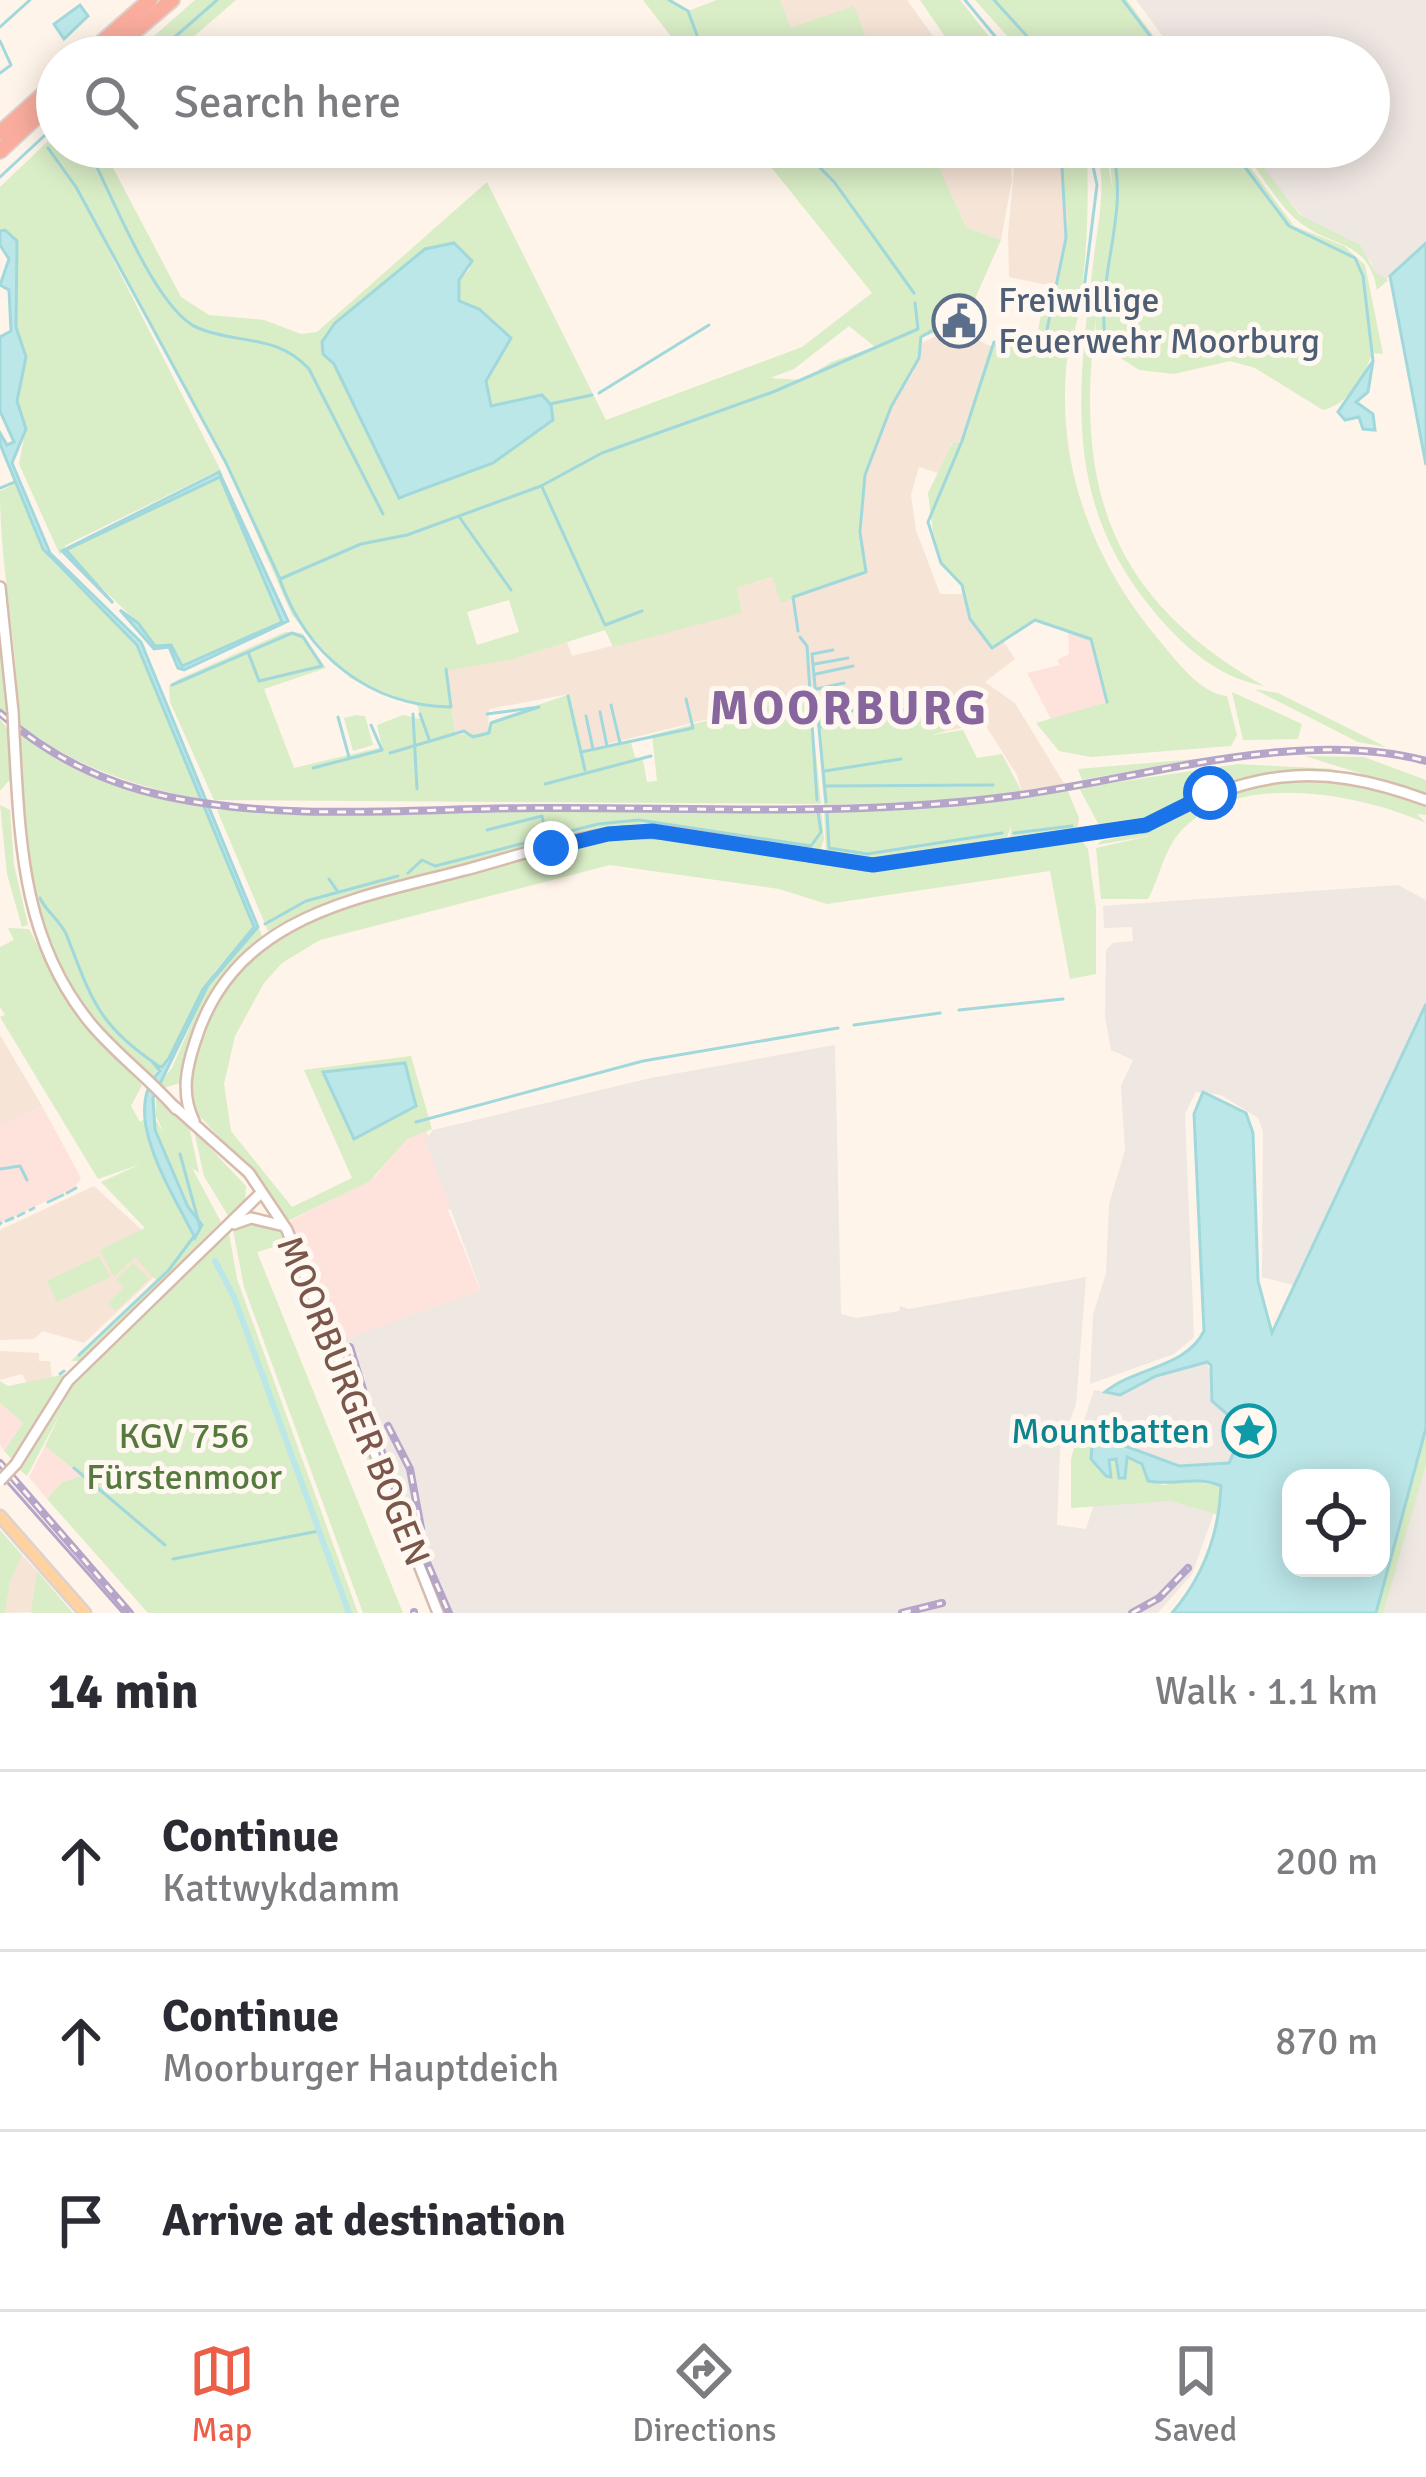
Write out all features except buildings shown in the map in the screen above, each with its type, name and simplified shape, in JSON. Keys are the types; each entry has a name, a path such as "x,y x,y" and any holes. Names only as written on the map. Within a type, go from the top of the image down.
{"highway":[{"path":"109,36 150,0"},
{"path":"130,36 172,0"},
{"path":"0,133 36,101"},
{"path":"0,151 36,118"}],"main road":[{"path":"0,587 23,878 39,936 73,1000 262,1193"},
{"path":"175,1106 185,1088 203,1018 234,969 279,928 332,905 625,832 673,833 862,865 1146,825 1218,789 1277,775 1350,777 1426,800"},
{"path":"163,1094 185,1088"},
{"path":"185,1088 194,1121"},
{"path":"175,1106 249,1173 262,1193"},
{"path":"244,1175 248,1202"},
{"name":"MOORBURGER BOGEN","path":"0,1481 68,1381 262,1193"},
{"name":"MOORBURGER BOGEN","path":"240,1213 262,1193"},
{"name":"MOORBURGER BOGEN","path":"262,1193 285,1227 347,1373 378,1471 438,1613"},
{"path":"228,1227 250,1218 285,1227"},
{"path":"1,1521 85,1613"}],"shaded area":[{"path":"780,0 907,0 933,36 819,36 791,28"},
{"path":"1136,0 1426,0 1426,243 1379,286 1371,262 1349,240 1311,227 1262,168 1390,168 1390,36 1163,36"},
{"path":"939,168 1011,168 1001,240 966,227"},
{"path":"1014,168 1063,168 1068,221 1056,287 1009,277"},
{"path":"955,328 990,346 960,444 952,442 941,474 919,467 911,495 916,530 940,594 964,594 970,619 991,648 1003,641 1015,659 985,682 1015,703 1065,785 1022,792 1017,775 984,723 907,740 909,723 886,707 850,714 847,700 816,705 810,694 583,750 570,694 489,709 488,733 456,734 445,670 514,659 567,642 572,656 742,613 737,588 773,577 781,602 861,552 865,475 891,407 913,373 923,342"},
{"path":"1068,631 1094,643 1107,702 1051,719 1027,673 1060,665 1057,660 1069,654"},
{"path":"1398,885 1426,900 1426,1004 1296,1286 1262,1277 1263,1131 1258,1118 1221,1095 1196,1092 1185,1114 1194,1337 1174,1354 1090,1384 1093,1315 1106,1273 1109,1204 1125,1150 1121,1086 1133,1060 1111,1050 1105,1017 1106,950 1113,943 1133,941 1132,927 1104,928 1103,906"},
{"path":"0,1035 42,1106 0,1126"},
{"path":"835,1045 841,1314 856,1318 899,1311 900,1306 909,1309 1086,1277 1076,1404 1060,1450 1057,1525 1086,1529 1094,1504 1175,1501 1214,1513 1192,1574 1158,1613 442,1613 379,1463 338,1341 481,1291 425,1140 433,1130 651,1078"},
{"path":"42,1106 81,1178 74,1188 0,1223 0,1126"},
{"path":"422,1120 455,1208 448,1210 481,1292 338,1341 290,1221 374,1178"},
{"path":"94,1186 142,1230 101,1250 114,1276 135,1256 154,1277 84,1343 43,1331 34,1339 0,1340 0,1230"},
{"path":"0,1351 39,1353 39,1361 50,1361 52,1377 27,1383 22,1374 0,1380"},
{"path":"1206,1362 1234,1420 1237,1445 1230,1463 1179,1466 1081,1430 1094,1390 1120,1395 1156,1376"},
{"path":"0,1403 23,1423 4,1451 0,1445"},
{"path":"45,1446 83,1476 62,1482 47,1499 29,1477"},
{"path":"1426,1465 1426,1613 1383,1613 1400,1548"},
{"path":"22,1555 37,1571 34,1612 5,1613 10,1582"}],"green space":[{"path":"195,0 236,0 194,36 154,36"},
{"path":"643,0 669,0 688,11 717,0 780,0 791,28 854,6 865,36 671,36"},
{"path":"920,0 960,0 988,36 945,36"},
{"path":"975,0 1127,0 1154,36 1007,36"},
{"path":"36,153 36,168 113,168 181,297 209,315 264,320 301,334 317,332 487,182 606,420 802,347 872,293 772,168 939,168 966,227 1001,240 973,303 956,299 949,329 922,337 919,358 891,407 865,475 860,532 866,572 781,603 772,577 737,588 742,613 613,647 605,630 514,659 445,671 456,735 486,732 491,721 570,694 584,752 631,743 635,757 643,760 647,782 657,781 652,735 810,694 821,804 214,800 170,702 169,686 179,679 285,632 302,633 326,668 264,689 294,768 382,747 377,725 403,715 420,719 418,706 350,678 292,615 226,463 100,234 223,475 215,472 66,545 60,555 19,464 26,427 17,401 26,362 16,327 17,244 0,231 0,187","holes":["454,243 467,255 470,269 459,280 459,301 479,309 511,338 486,381 491,406 524,400 551,405 552,423 493,463 405,498 397,496 335,367 323,354 322,342 335,323 425,249","849,326 875,347 831,362 803,380 770,378 794,369","509,600 519,632 477,645 467,612"]},
{"path":"1062,168 1087,168 1083,275 1066,369 1065,407 1068,443 1085,513 1116,579 1158,639 1207,689 1227,696 1237,735 1231,746 1091,757 1059,751 1036,723 1107,702 1093,643 1036,620 992,648 970,619 962,585 941,563 928,493 953,442 960,443 990,346 1038,331 1046,285 1056,287 1068,221"},
{"path":"1100,168 1109,168 1113,191 1110,168 1251,168 1294,226 1344,246 1365,265 1383,354 1372,353 1354,388 1323,410 1255,368 1230,361 1174,374 1139,370 1095,341 1096,317 1091,434 1099,485 1114,532 1137,575 1169,615 1211,652 1264,686 1216,668 1175,635 1123,568 1102,526 1089,484 1081,396"},
{"path":"1256,168 1264,168 1300,215 1360,245 1375,272 1388,280 1377,290 1366,261 1298,221"},
{"path":"218,476 282,622 182,666 171,645 154,646 138,623 65,552"},
{"path":"15,484 51,560 137,645 203,800 148,787 70,757 0,709 0,602 18,719 0,491"},
{"path":"1254,689 1278,693 1386,747 1358,742"},
{"path":"1232,692 1302,724 1298,739 1243,740"},
{"path":"847,700 850,714 906,709 909,723 942,718 944,731 932,735 963,730 977,758 1002,754 1022,792 962,800 824,805 816,705"},
{"path":"365,716 373,745 353,751 344,718"},
{"path":"0,719 10,732 12,777 0,791"},
{"path":"19,733 108,779 204,805 255,927 215,971 176,1047 153,1076 111,1041 83,1009 45,936 27,856"},
{"path":"1305,756 1364,757 1426,780 1426,794"},
{"path":"1196,759 1082,780 1078,769"},
{"path":"1238,764 1336,769 1267,774 1212,788 1215,773 1205,774 1204,793 1155,816 1100,827 1079,788"},
{"path":"1303,777 1366,787 1411,801 1426,807 1426,815 1417,814 1426,823 1334,796 1265,794 1233,800 1204,812 1180,832 1148,899 1101,899 1096,848 1154,835 1097,845 1101,841 1143,832 1216,794"},
{"path":"1067,789 1079,818 1077,830 1010,840 1011,825 1006,841 877,862 826,855 824,811 1008,801"},
{"path":"0,805 10,810 14,865 28,925 22,927 7,874"},
{"path":"208,805 262,936 230,970 180,1083 164,1088 159,1084 172,1068 208,985 258,929"},
{"path":"821,809 824,839 819,855 643,828 406,883 403,878 401,884 317,907 268,931 217,810"},
{"path":"621,836 668,836 863,869 1082,841 1088,849 1096,908 1096,974 1070,979 1050,871 827,904 779,889 610,865 320,940 282,963 264,983 235,1036 224,1084 231,1131 292,1207 352,1178 304,1070 411,1056 432,1129 407,1139 370,1181 288,1221 256,1176 193,1109 189,1083 195,1049 227,981 267,940 346,905"},
{"path":"8,928 29,929 71,1009 142,1085 131,1106 140,1122 145,1119 194,1236 202,1226 187,1206 164,1155 151,1112 164,1134 156,1116 156,1098 189,1126 199,1173 192,1168 221,1222 81,1361 71,1361 156,1280 135,1257 114,1277 100,1250 145,1228 101,1182 141,1164 98,1179 0,1017 5,1015 0,1007 0,947 14,940"},
{"path":"194,1131 246,1186 245,1202 230,1219 204,1176"},
{"path":"251,1221 275,1225 289,1240 358,1414 376,1476 372,1476 354,1412 283,1244 257,1252 403,1613 363,1613 244,1287 233,1230"},
{"name":"KGV 756 Fürstenmoor","path":"229,1233 237,1279 358,1613 148,1613 47,1499 62,1482 82,1476 45,1446 62,1410 27,1476 19,1469 65,1391"},
{"path":"99,1256 110,1277 57,1302 47,1281"},
{"path":"133,1263 149,1279 116,1311 108,1303 124,1287 116,1279"},
{"path":"67,1374 13,1460 4,1451 23,1423 0,1403 0,1381 8,1386"},
{"path":"1426,1428 1426,1465 1383,1613 1376,1613 1386,1577 1390,1577 1390,1561"},
{"path":"1079,1431 1093,1435 1090,1460 1106,1477 1111,1477 1109,1460 1117,1459 1119,1478 1126,1478 1127,1457 1142,1464 1148,1482 1165,1485 1183,1480 1220,1486 1219,1515 1171,1501 1071,1508 1071,1459"},
{"path":"0,1530 22,1555 10,1582 5,1613 0,1613"},
{"path":"37,1571 73,1613 31,1613"}],"water":[{"path":"80,5 88,16 67,36 54,24"},
{"path":"0,231 17,241 16,327 26,357 17,401 26,429 12,463 50,553 141,642 258,927 208,985 153,1098 155,1130 188,1207 202,1225 195,1238 154,1154 147,1131 148,1088 160,1071 155,1065 162,1067 169,1058 203,989 254,927 137,645 43,549 0,444 0,433 7,445 14,442 0,411 0,337 11,331 9,290 0,285 9,259 0,245"},
{"path":"454,243 472,261 459,280 459,301 479,309 511,338 486,381 491,406 542,395 551,405 553,420 493,463 399,498 334,364 323,354 322,342 335,323 425,249"},
{"path":"1426,243 1426,465 1390,276"},
{"path":"1373,361 1368,392 1356,402 1373,414 1375,430 1363,429 1359,417 1345,420 1338,412"},
{"path":"219,472 288,621 184,670 178,668 169,647 154,649 120,610 138,623 155,646 171,645 182,666 282,622 220,477 66,550 113,603 62,551"},
{"path":"1426,1004 1426,1428 1390,1561 1390,1469 1282,1469 1282,1577 1386,1577 1376,1613 1172,1613 1207,1554 1221,1486 1202,1481 1148,1481 1142,1464 1127,1457 1125,1478 1119,1478 1116,1459 1109,1460 1111,1477 1106,1476 1091,1459 1093,1434 1179,1466 1229,1463 1237,1445 1234,1420 1212,1401 1207,1362 1156,1376 1120,1395 1105,1392 1185,1353 1204,1331 1194,1114 1203,1092 1246,1113 1253,1133 1258,1281 1272,1333"},
{"path":"405,1063 416,1106 354,1139 323,1072"}],"waterway":[{"path":"0,27 30,0"},
{"path":"176,36 217,0"},
{"path":"669,0 688,11 697,36"},
{"path":"965,0 995,36"},
{"path":"994,0 1027,36"},
{"path":"1123,0 1150,36"},
{"path":"0,41 11,65 0,73"},
{"path":"0,177 36,144"},
{"path":"62,168 226,463 280,579 361,544 407,535 541,486 602,453 773,392 918,329 915,303"},
{"path":"97,168 150,274 182,317 213,333 283,350 309,369 383,514"},
{"path":"820,168 914,293"},
{"path":"1044,344 1066,238 1062,168"},
{"path":"1083,297 1097,185 1093,168"},
{"path":"1106,343 1105,294 1117,196 1115,168"},
{"path":"1246,168 1289,226 1355,258 1363,276 1373,361"},
{"path":"599,393 709,325"},
{"path":"798,631 793,597 866,572 860,532 865,475 891,407 919,358 921,337 933,330 957,330"},
{"path":"994,342 962,441 928,522 941,563 962,585 970,619 992,648 1035,620 1091,639 1107,702"},
{"path":"550,404 592,395"},
{"path":"0,488 15,482"},
{"path":"542,487 605,625 642,611"},
{"path":"460,518 511,590"},
{"path":"280,580 307,632 345,672 368,686 394,697 451,707 446,669"},
{"path":"172,685 292,633 303,637 322,666 259,681 248,652"},
{"path":"800,637 807,646 817,800"},
{"path":"826,802 812,654 833,650"},
{"path":"815,664 848,658"},
{"path":"816,674 853,666"},
{"path":"817,689 844,683"},
{"path":"568,696 585,770"},
{"path":"581,752 693,728 686,699"},
{"path":"819,704 856,699"},
{"path":"611,705 620,743"},
{"path":"390,753 464,731 473,737 489,733 491,723 539,707 487,714"},
{"path":"821,727 906,709"},
{"path":"820,716 857,710"},
{"path":"600,712 607,746"},
{"path":"413,714 417,789"},
{"path":"420,714 429,739"},
{"path":"586,716 593,749"},
{"path":"338,717 349,757"},
{"path":"313,768 382,750 371,725"},
{"path":"545,784 651,756"},
{"path":"825,771 901,759"},
{"path":"826,786 993,785"},
{"path":"827,811 829,848 867,854 1002,833"},
{"path":"408,873 422,860 435,866 598,824 639,820 811,846 821,832 818,812"},
{"path":"487,830 542,816 546,835"},
{"path":"1014,833 1072,826"},
{"path":"265,924 306,901 398,876"},
{"path":"329,879 338,892"},
{"path":"40,898 64,931 99,1009 121,1036 156,1064"},
{"path":"959,1010 1063,999"},
{"path":"854,1025 940,1013"},
{"path":"416,1122 643,1061 838,1028"},
{"path":"180,1154 200,1227"},
{"path":"0,1169 20,1166 27,1180"},
{"path":"67,1193 76,1188"},
{"path":"48,1202 63,1195"},
{"path":"30,1210 34,1208"},
{"path":"18,1216 24,1213"},
{"path":"6,1221 13,1218"},
{"path":"79,1355 168,1271 195,1235"},
{"path":"215,1261 234,1297 349,1613"},
{"path":"60,1374 64,1371"},
{"path":"74,1468 165,1545"},
{"path":"173,1559 319,1531"}],"tram line":[{"path":"0,1474 123,1613"}],"railway":[{"path":"0,713 58,755 123,784 214,805 307,811 896,807 1013,796 1273,753 1377,752 1426,761"},
{"path":"350,1347 389,1475 449,1613"},
{"path":"388,1426 410,1469 421,1528"},
{"path":"0,1463 130,1613"},
{"path":"1132,1613 1159,1598 1188,1568"},
{"path":"902,1613 942,1603"}],"place":[{"name":"Freiwillige Feuerwehr Moorburg","path":"959,321"},
{"name":"Mountbatten","path":"1249,1431"}],"district":[{"name":"MOORBURG","path":"849,708"}],"route":[{"path":"551,848 608,834 652,831 873,865 1146,825 1210,793"}]}
